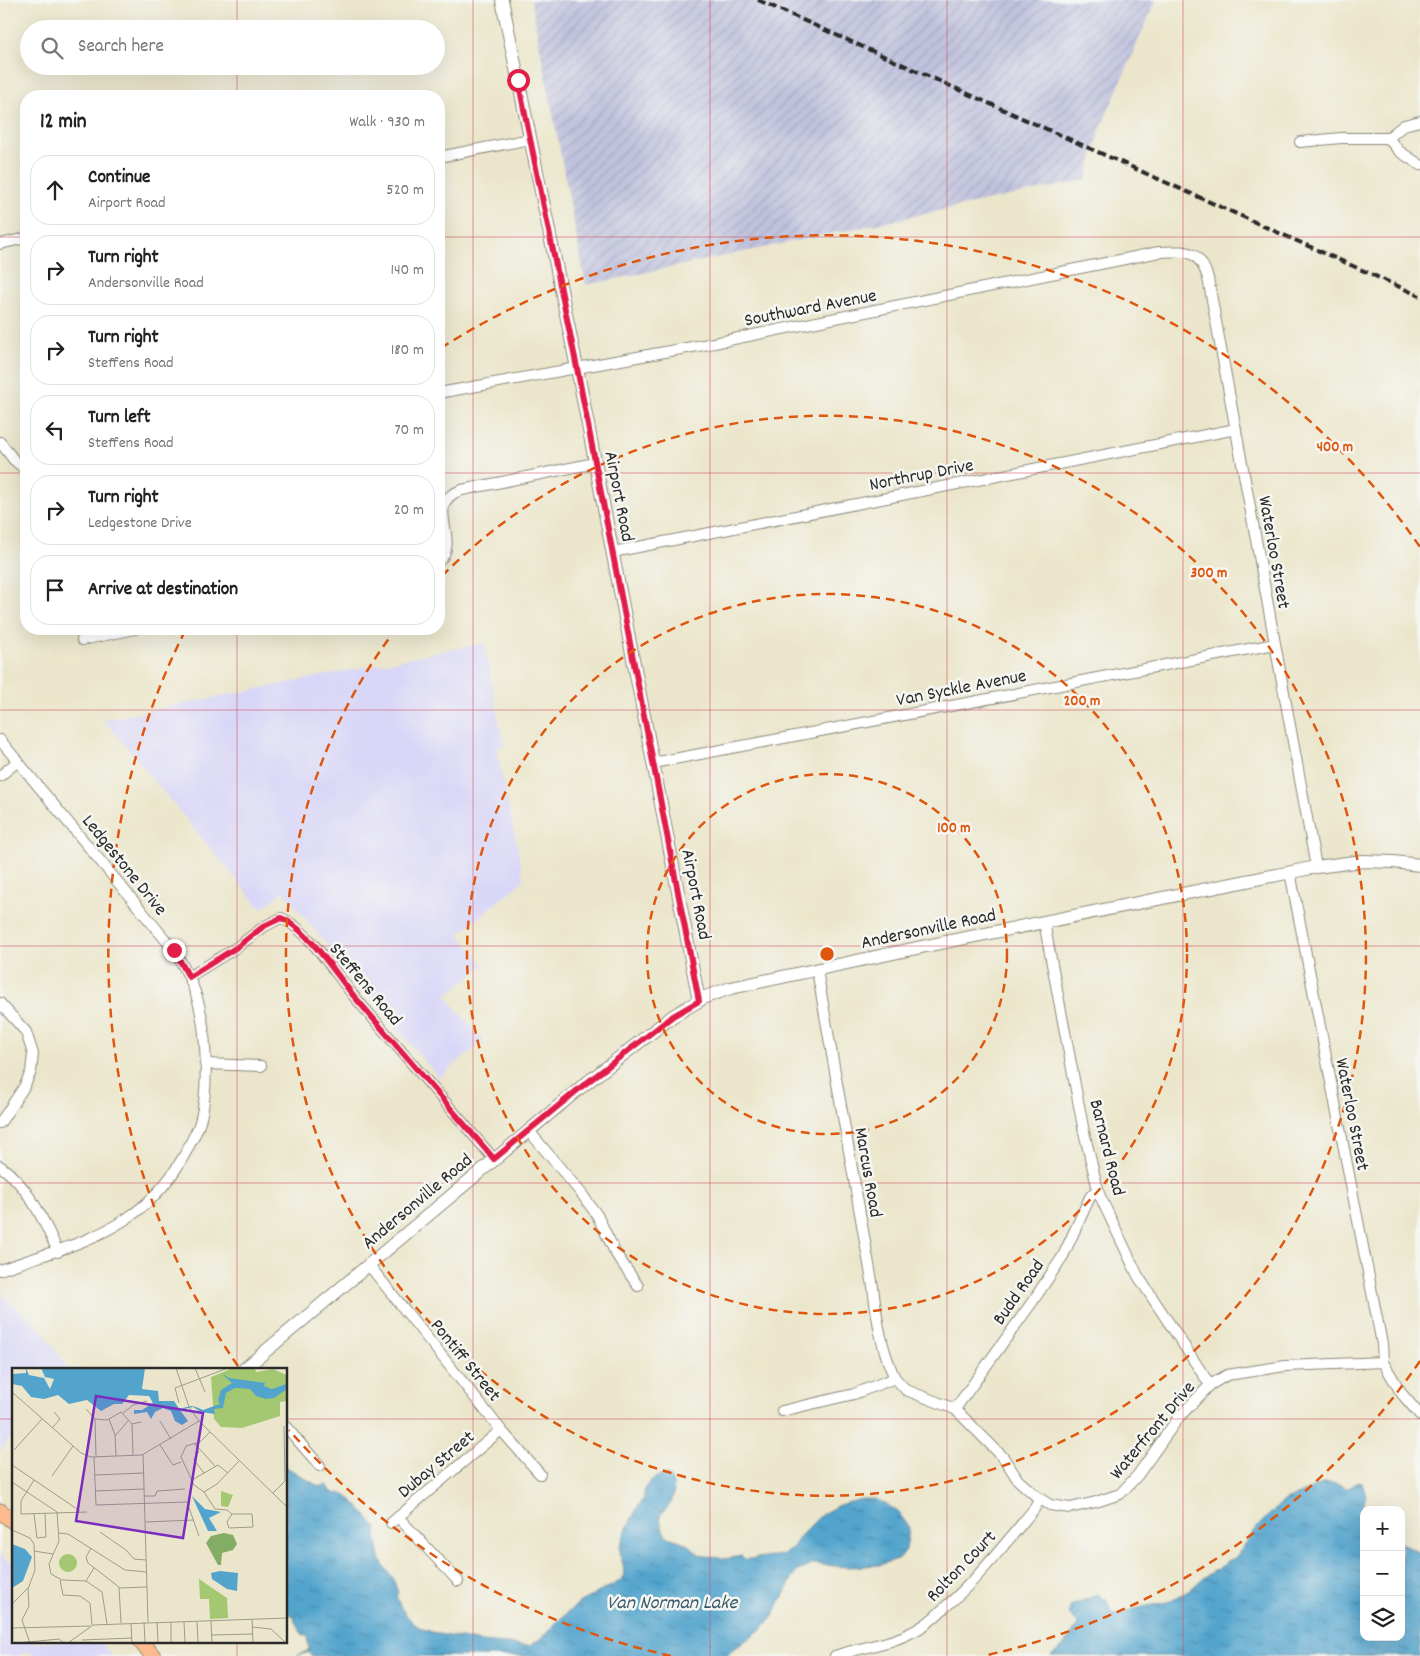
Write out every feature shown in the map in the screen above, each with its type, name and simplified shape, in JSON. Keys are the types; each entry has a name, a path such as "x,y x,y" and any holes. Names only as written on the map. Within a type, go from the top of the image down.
{"main road":[{"path":"0,1511 12,1520"},
{"path":"143,1644 153,1656"}],"street":[{"name":"Airport Road","path":"502,0 577,368 699,1001"},
{"path":"1300,142 1341,138 1388,138 1404,125 1420,121"},
{"path":"1388,138 1399,151 1420,165"},
{"path":"445,156 530,139"},
{"path":"0,244 20,239"},
{"name":"Southward Avenue","path":"445,392 763,333 1160,252 1188,251"},
{"name":"Waterloo Street","path":"1188,251 1197,256 1204,265 1208,278 1316,867"},
{"name":"Northrup Drive","path":"613,552 1236,429"},
{"path":"0,442 20,465"},
{"path":"445,501 449,495 462,490 595,463"},
{"path":"445,527 447,548 445,553"},
{"path":"82,640 106,635"},
{"name":"Van Syckle Avenue","path":"653,762 1275,644"},
{"name":"Ledgestone Drive","path":"0,740 174,950 189,977 198,999 205,1064 205,1090 200,1122 182,1162 159,1192 127,1219 93,1238 58,1252 0,1270"},
{"path":"0,776 18,761"},
{"name":"Andersonville Road","path":"245,1368 580,1088 673,1016 699,1001 731,988 1316,867 1363,861 1420,865"},
{"name":"Waterloo Street","path":"1290,872 1382,1344 1383,1362"},
{"name":"Steffens Road","path":"189,977 237,947 264,926 281,918 288,921 320,953 494,1159"},
{"name":"Barnard Road","path":"1044,922 1084,1132 1098,1188 1138,1276 1210,1385"},
{"name":"Marcus Road","path":"816,970 873,1287 879,1331 886,1362 894,1378"},
{"path":"0,1003 26,1032 33,1054 31,1072 24,1087 0,1123"},
{"path":"205,1064 261,1066"},
{"path":"529,1131 581,1192 597,1215 616,1254 638,1286"},
{"path":"0,1166 17,1180 32,1202 58,1252"},
{"name":"Budd Road","path":"955,1409 1063,1256 1090,1197 1098,1188"},
{"name":"Pontiff Street","path":"368,1264 502,1430 540,1474"},
{"path":"1383,1362 1402,1394 1420,1415"},
{"name":"Waterfront Drive","path":"894,1378 906,1390 955,1409 1003,1457 1018,1480 1040,1499 1050,1506 1070,1508 1120,1494 1137,1476 1179,1417 1210,1385 1227,1375 1285,1366 1383,1362"},
{"path":"782,1411 854,1394 894,1378"},
{"path":"288,1429 320,1466"},
{"name":"Dubay Street","path":"458,1581 395,1520 502,1430"},
{"name":"Rolton Court","path":"835,1656 912,1633 929,1622 962,1593 1040,1499"}],"shaded area":[{"path":"531,0 1156,0 1100,130 1086,180 586,285"},
{"path":"484,643 504,746 496,748 524,880 459,934 484,965 446,996 483,1041 439,1078 283,892 261,909 104,720"},
{"path":"0,1293 40,1328 68,1368 12,1368 12,1437 0,1452"},
{"path":"0,1555 12,1564 12,1644 102,1644 113,1656 36,1656 29,1651 19,1656 0,1656"}],"water":[{"name":"Van Norman Lake","path":"288,1468 320,1487 327,1484 331,1491 336,1494 342,1493 352,1500 377,1528 376,1538 381,1562 393,1578 398,1593 396,1596 401,1608 416,1625 439,1634 481,1642 530,1646 543,1637 580,1602 622,1580 624,1568 620,1549 623,1539 634,1514 644,1498 647,1485 650,1481 663,1475 668,1475 674,1488 671,1503 660,1515 665,1534 689,1545 705,1556 724,1559 742,1556 744,1559 748,1559 782,1555 792,1549 800,1536 822,1514 839,1505 862,1499 876,1499 896,1510 909,1529 906,1549 898,1559 879,1565 847,1567 813,1564 796,1572 771,1619 761,1629 725,1656 312,1656 309,1652 297,1656 309,1650 307,1635 303,1636 294,1620 296,1617 288,1614"},
{"path":"1357,1482 1362,1483 1366,1495 1362,1506 1360,1506 1360,1641 1405,1641 1405,1545 1420,1553 1420,1656 1051,1656 1063,1647 1078,1624 1069,1612 1071,1606 1098,1594 1107,1601 1111,1612 1115,1614 1122,1614 1134,1609 1171,1601 1190,1590 1203,1578 1236,1557 1258,1526 1286,1500 1324,1483 1337,1483 1345,1488 1349,1488"}],"railway":[{"path":"758,0 1420,296"}],"route":[{"path":"174,950 189,977 237,947 274,920 281,918 288,921 320,953 494,1159 580,1088 673,1016 699,1001 577,368 518,80"}]}
